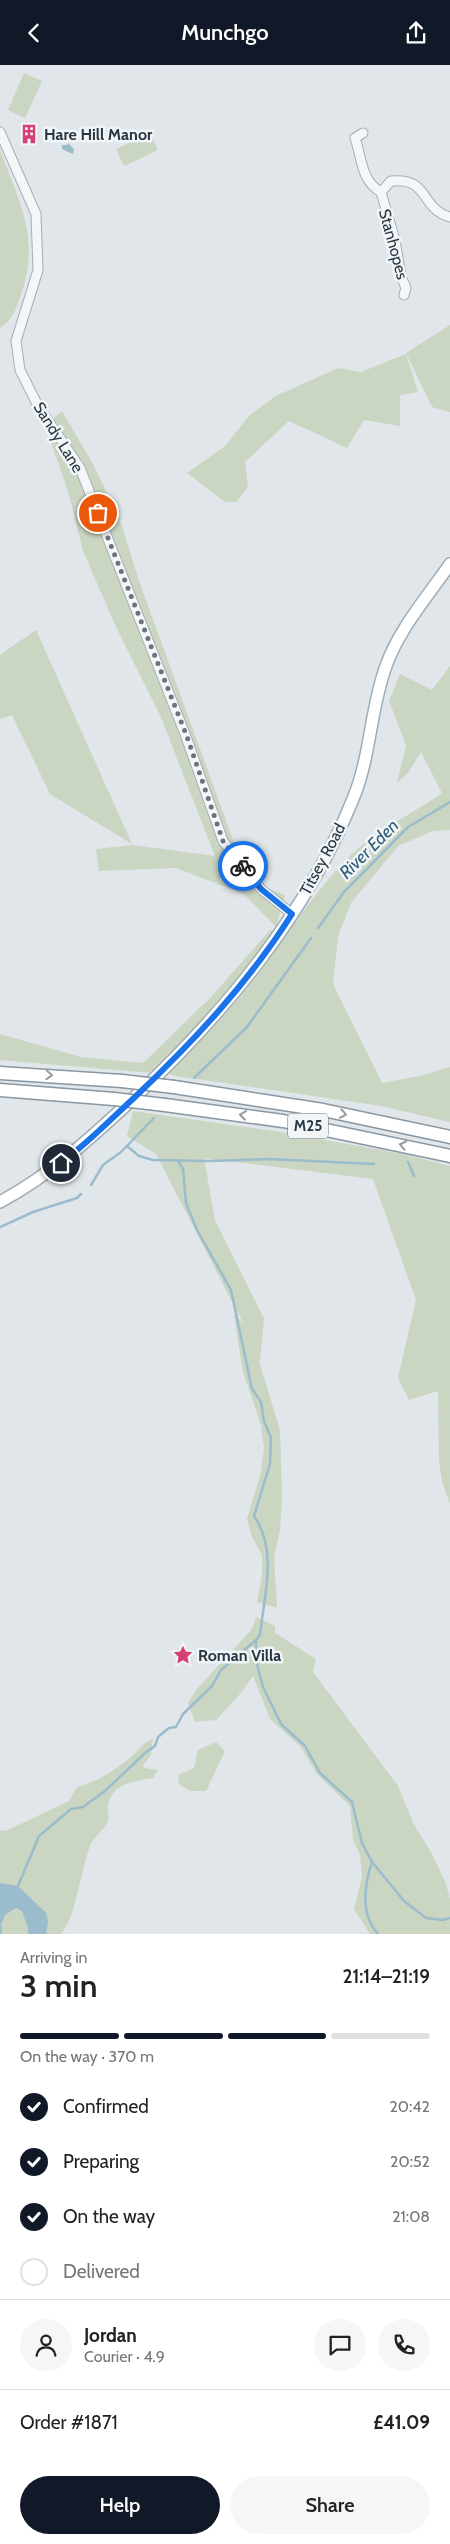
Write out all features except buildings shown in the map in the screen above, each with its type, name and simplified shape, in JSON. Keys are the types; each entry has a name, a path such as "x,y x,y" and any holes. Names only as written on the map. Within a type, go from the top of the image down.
{"highway":[{"name":"M25","path":"0,1073 122,1081 174,1087 315,1109 450,1137"},
{"name":"M25","path":"0,1090 114,1099 291,1123 450,1156"}],"main road":[{"name":"Titsey Road","path":"0,1202 25,1189 73,1154 162,1071 205,1027 254,968 292,914 337,833 354,798 363,770 374,705 393,647 450,564"}],"street":[{"name":"Sandy Lane","path":"0,132 36,214 39,243 38,269 16,341 20,370 37,404 80,468 186,734 223,841 261,889 292,914"},
{"path":"364,133 355,138 366,178 371,187 381,192"},
{"name":"Stanhopes","path":"404,295 406,288 401,276 395,240 381,192 391,181 406,179 420,188 436,211 450,217"}],"green space":[{"path":"24,73 42,81 25,118 8,110"},
{"path":"150,134 158,150 124,166 116,149"},
{"path":"0,150 25,221 29,256 27,274 14,313 0,328"},
{"path":"450,325 450,412 432,407 406,353"},
{"path":"406,354 418,392 400,395 400,426 364,420 347,448 289,421 245,462 248,487 236,502 225,502 187,473 225,446 249,416 274,397 338,368 361,372"},
{"path":"62,411 93,464 121,523 139,581 236,848 261,886 285,895 276,927 244,894 176,868 99,871 96,849 132,845 215,856 160,715 117,629 83,551 68,491 45,426"},
{"path":"36,630 132,844 50,794 12,715 0,719 0,655"},
{"path":"450,666 450,830 433,831 398,846 351,903 338,936 333,984 382,1083 424,1075 450,1067 450,1122 381,1106 170,1075 169,1071 208,1033 245,991 314,897 346,860 380,832 442,793 421,752 408,773 397,783 406,745 389,701 400,674 432,690"},
{"path":"270,930 277,931 222,1000 152,1073 0,1060 0,1034 81,1057 143,1063 211,997"},
{"path":"133,1111 274,1131 403,1154 450,1166 450,1504 442,1481 439,1462 438,1391 409,1400 398,1378 416,1300 373,1179 204,1158 215,1220 264,1319 260,1362 258,1358 280,1430 282,1499 280,1530 274,1557 277,1608 257,1602 262,1575 262,1555 252,1537 247,1519 261,1472 264,1448 261,1425 243,1372 234,1315 243,1323 156,1154 127,1136"},
{"path":"256,1617 275,1626 275,1633 316,1659 313,1672 398,1786 414,1825 431,1852 446,1884 450,1899 450,1934 370,1934 354,1909 362,1877 360,1855 353,1839 350,1806 317,1774 300,1746 270,1719 253,1676 240,1694 216,1720 195,1722 188,1703 196,1690 252,1629"},
{"path":"153,1739 151,1755 143,1765 144,1768 158,1770 153,1778 125,1784 114,1792 110,1798 108,1821 90,1846 71,1917 61,1934 0,1934 0,1830 6,1831 69,1801 77,1787 99,1779 112,1771 144,1744"},
{"path":"216,1742 225,1751 206,1791 190,1791 179,1784 178,1775 194,1768 198,1750"}],"water":[{"path":"68,143 74,149 73,154 62,149 62,145 67,145"},
{"path":"0,1883 18,1886 46,1913 48,1922 46,1934 28,1934 28,1928 22,1911 16,1908 5,1915 1,1924 2,1934 0,1934"}],"waterway":[{"name":"River Eden","path":"318,928 344,892 408,827 450,802"},
{"name":"River Eden","path":"194,1078 247,1027 311,938"},
{"name":"River Eden","path":"91,1185 103,1165 121,1152 154,1118"},
{"path":"127,1146 139,1156 153,1160 270,1159 374,1164"},
{"path":"15,1888 18,1886 39,1836 71,1809 83,1807 105,1791 155,1746 158,1737 169,1728 176,1727 183,1714 212,1686 221,1670 260,1635 268,1574 268,1558 266,1543 254,1516 270,1464 271,1438 264,1421 261,1402 252,1389 231,1290 197,1230 186,1203 183,1169 178,1161"},
{"path":"408,1162 414,1176"},
{"name":"River Eden","path":"0,1227 33,1212 77,1198 81,1194"},
{"path":"256,1641 256,1660 263,1687 281,1724 305,1746 320,1773 352,1802 362,1843 372,1862 404,1901 426,1918 443,1920 450,1918"},
{"path":"372,1862 365,1900 368,1918 378,1934"}],"way so far":[{"path":"98,513 186,734 223,841 243,866"}],"place":[{"name":"Hare Hill Manor","path":"29,134"},
{"name":"Roman Villa","path":"183,1655"}],"route":[{"path":"61,1163 99,1131 205,1027 275,941 292,914 261,889 243,866"}]}
